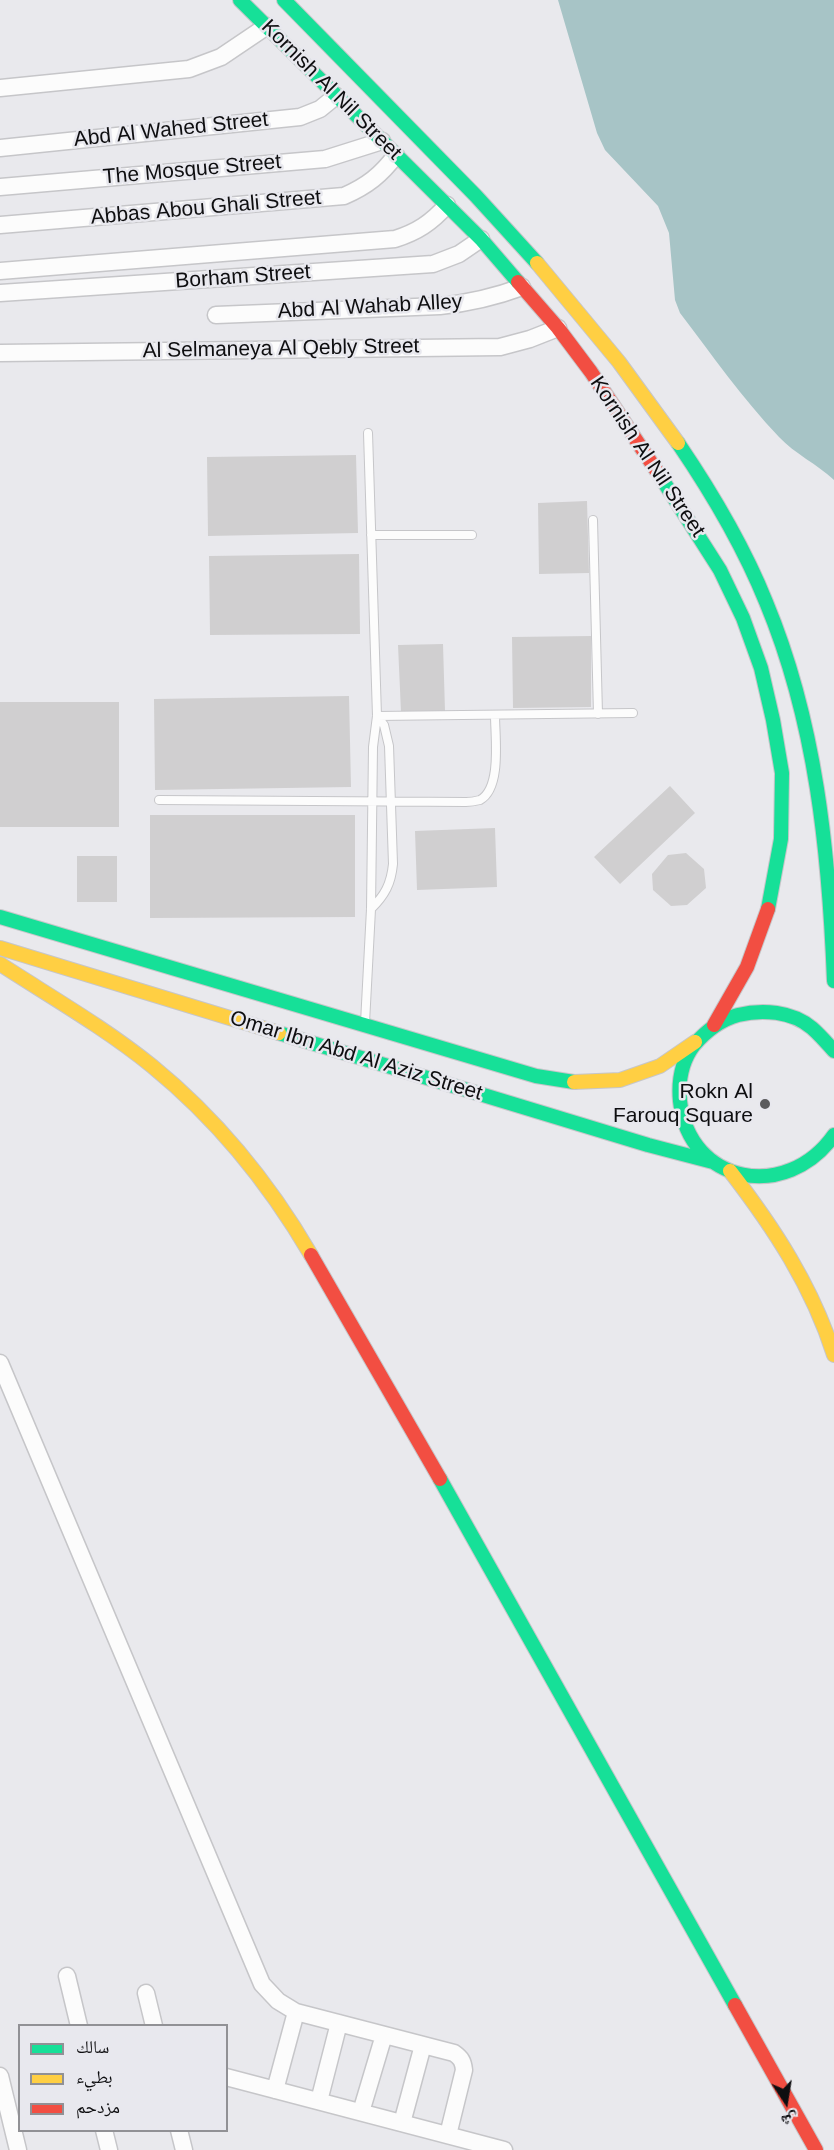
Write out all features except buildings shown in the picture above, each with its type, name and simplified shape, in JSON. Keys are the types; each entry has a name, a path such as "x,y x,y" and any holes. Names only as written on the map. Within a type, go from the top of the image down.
{"main road":[{"name":"Kornish Al Nil Street","path":"240,0 481,239 558,328 591,372 720,570 744,618 761,668 782,772 781,839 770,904 747,967 714,1025"},
{"name":"Kornish Al Nil Street","path":"284,0 538,263 612,353 673,435 727,521 766,602 782,643 806,733 816,779 829,873 834,981"},
{"name":"Omar Ibn Abd Al Aziz Street","path":"0,917 536,1076 578,1083 620,1080 660,1066 695,1042"},
{"name":"Omar Ibn Abd Al Aziz Street","path":"0,948 648,1145 713,1162"},
{"path":"0,964 92,1023 152,1066 206,1114 255,1170 305,1245 407,1419 816,2150"},
{"path":"834,1051 826,1039 813,1027 798,1018 781,1012 746,1011 714,1025 695,1042 684,1062 678,1084 679,1106 685,1128 697,1147 713,1162 730,1171 751,1177 773,1177 793,1171 812,1161 828,1146 834,1136"},
{"path":"730,1171 761,1211 793,1263 818,1308 834,1355"}],"street":[{"path":"0,88 189,69 221,57 267,26"},
{"name":"Abd Al Wahed Street","path":"0,148 300,117 320,109 336,96"},
{"name":"The Mosque Street","path":"0,187 325,159 382,141"},
{"name":"Abbas Abou Ghali Street","path":"0,225 344,196 365,187 382,173 396,156"},
{"path":"0,271 395,239 415,232 432,221 447,206"},
{"name":"Borham Street","path":"0,293 433,264 459,255 481,239"},
{"name":"Abd Al Wahab Alley","path":"216,315 440,306 486,299 522,287"},
{"name":"Al Selmaneya Al Qebly Street","path":"0,353 500,347 558,328"},
{"path":"0,1363 262,1984 278,2001 296,2012 454,2053 463,2062 464,2070 448,2135"},
{"path":"67,1976 79,2024"},
{"path":"146,1993 154,2024"},
{"path":"275,2090 296,2012"},
{"path":"319,2101 339,2023"},
{"path":"361,2112 384,2035"},
{"path":"402,2123 423,2045"},
{"path":"0,2076 18,2150"},
{"path":"228,2078 504,2150"},
{"path":"104,2132 109,2150"},
{"path":"180,2132 184,2150"}],"lane":[{"path":"365,1025 371,909 371,802 377,716 368,433"},
{"path":"593,520 598,714"},
{"path":"371,535 472,535"},
{"path":"377,716 633,713"},
{"path":"159,800 466,802 479,800 490,791 495,779 495,715"},
{"path":"371,909 384,897 391,881 393,864 388,735 377,716"}],"water":[{"path":"558,0 834,0 834,480 792,449 765,422 680,313 675,300 669,233 658,206 605,150 597,133"}],"traffic: fast":[{"path":"240,0 481,239 518,282"},
{"path":"284,0 476,196 537,263"},
{"path":"678,443 715,500 747,560 783,647 797,694 817,788 828,884 834,981"},
{"path":"660,476 720,570 743,618 761,668 782,773 781,839 768,909"},
{"path":"0,917 536,1076 574,1082"},
{"path":"834,1051 812,1028 795,1018 767,1012 738,1015 714,1027 694,1045 683,1065 679,1093 687,1129 701,1151 720,1166 743,1175 767,1176 791,1170 814,1156 834,1135"},
{"path":"279,1033 648,1145 713,1162"},
{"path":"440,1479 735,2005"}],"traffic: slow":[{"path":"537,263 619,362 678,443"},
{"path":"0,948 279,1033"},
{"path":"0,964 116,1039 176,1086 240,1153 278,1203 311,1255"},
{"path":"574,1082 620,1080 660,1066 695,1042"},
{"path":"730,1171 762,1214 790,1258 815,1305 834,1355"}],"traffic: jam":[{"path":"518,282 558,328 591,372 660,476"},
{"path":"714,1025 747,967 768,909"},
{"path":"311,1255 440,1479"},
{"path":"735,2005 816,2150"}],"place":[{"name":"Rokn Al Farouq Square","path":"765,1104"}]}
